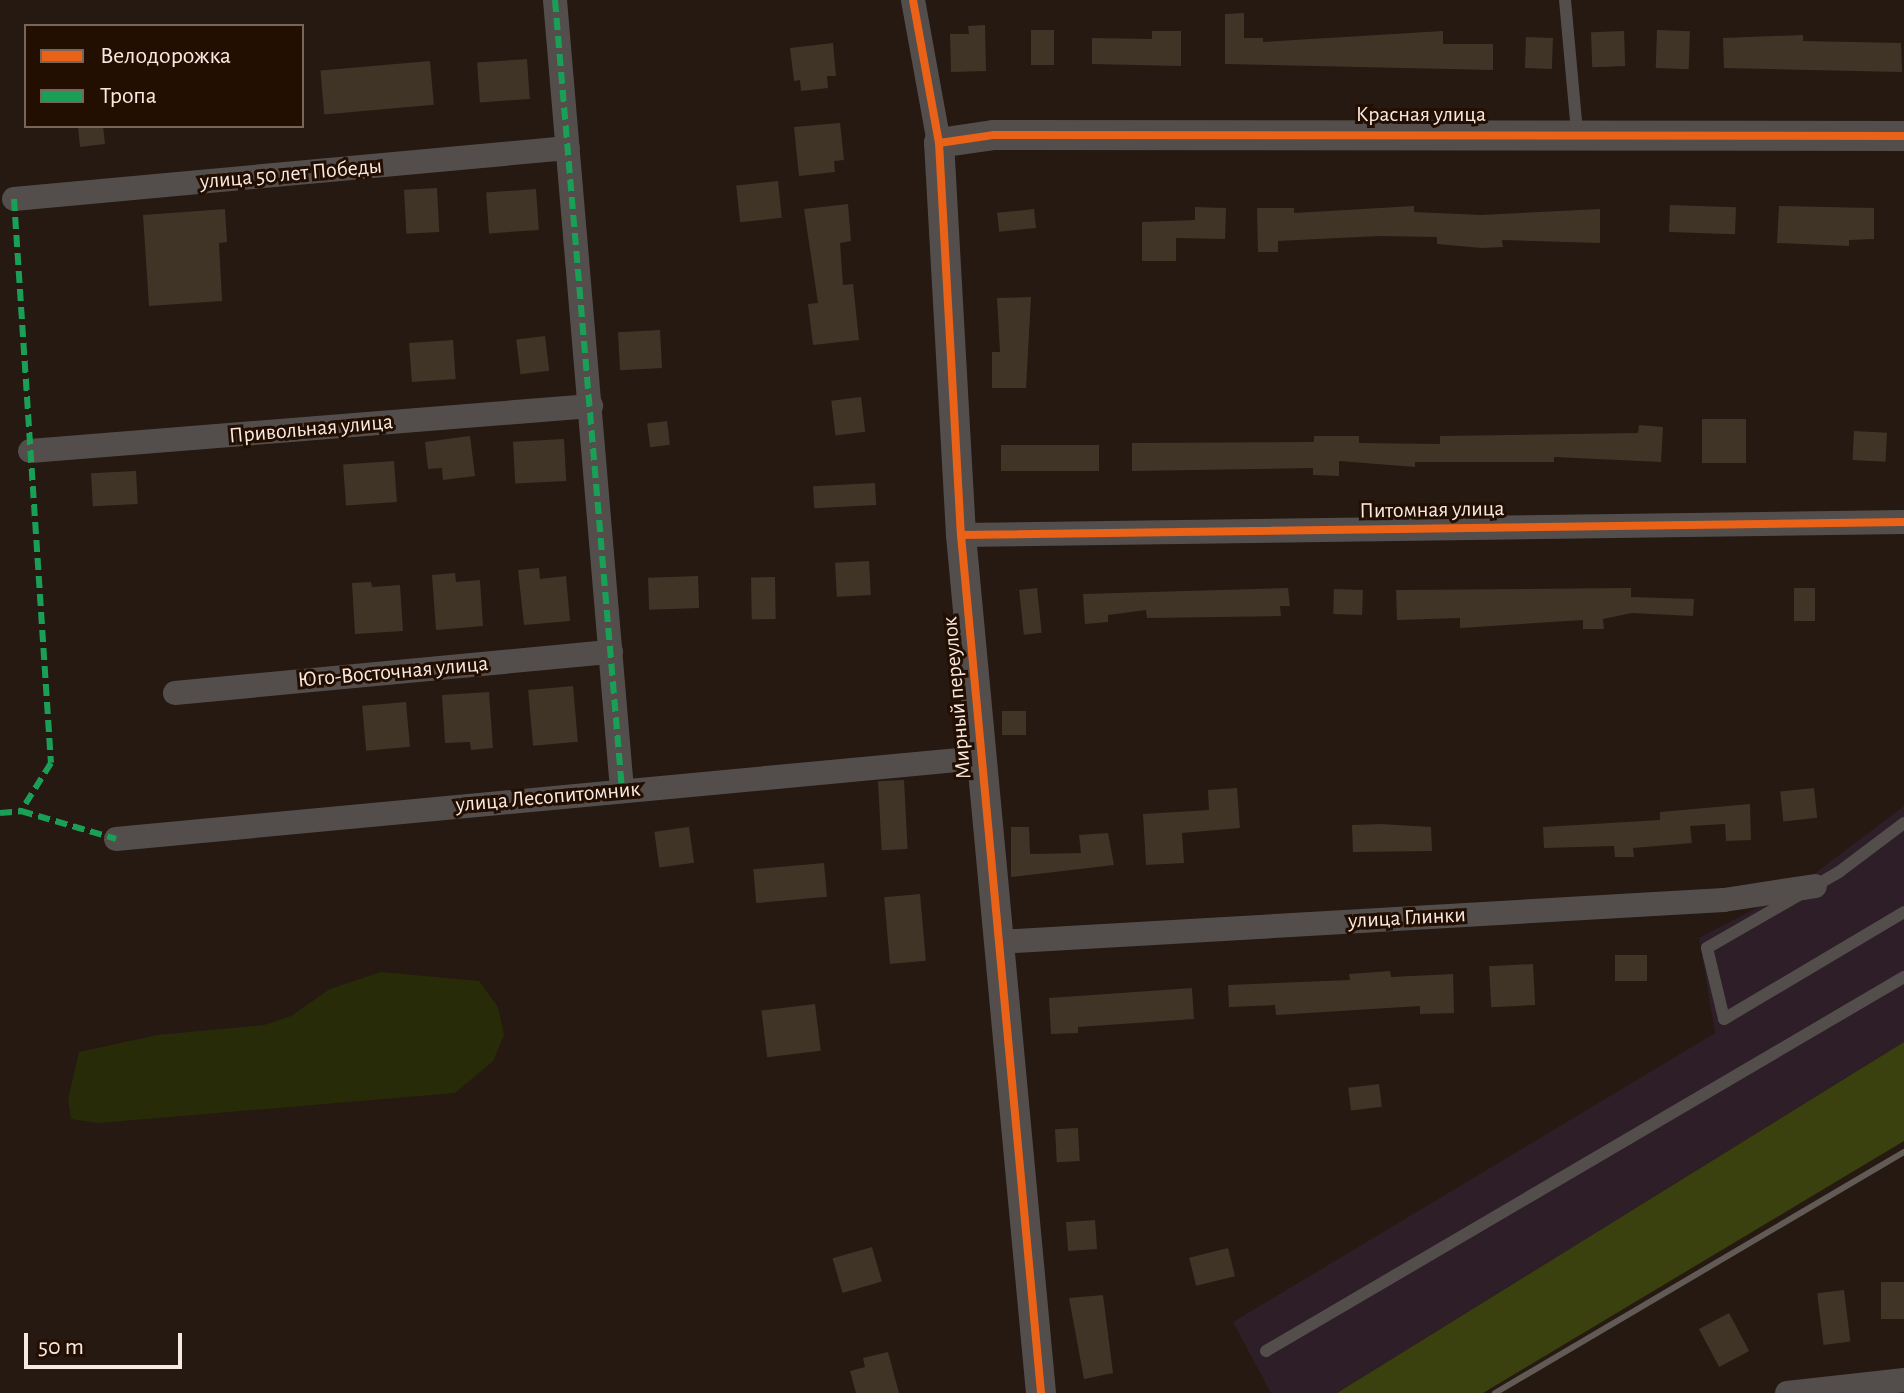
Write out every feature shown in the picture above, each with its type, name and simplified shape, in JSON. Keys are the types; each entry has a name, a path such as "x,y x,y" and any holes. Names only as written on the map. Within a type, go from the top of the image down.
{"street":[{"path":"555,0 622,790"},
{"name":"Мирный переулок","path":"913,0 939,143 961,535 1041,1393"},
{"name":"Красная улица","path":"939,143 994,135 1577,132 1904,136"},
{"name":"улица 50 лет Победы","path":"14,199 568,148"},
{"name":"Привольная улица","path":"30,451 591,406"},
{"name":"Питомная улица","path":"961,535 1904,522"},
{"name":"Юго-Восточная улица","path":"175,693 611,652"},
{"name":"улица Лесопитомник","path":"116,839 980,758"},
{"name":"улица Глинки","path":"998,942 1724,900 1815,886"},
{"path":"1787,1393 1904,1380"}],"lane":[{"path":"1565,0 1577,132"},
{"path":"1904,823 1815,886 1707,948 1724,1019 1904,912"},
{"path":"1266,1351 1904,977"}],"shaded area":[{"path":"1904,806 1904,1042 1337,1393 1271,1393 1233,1322 1715,1033 1699,938 1797,887"}],"green space":[{"path":"381,972 479,981 498,1007 504,1035 493,1061 455,1093 98,1123 71,1119 68,1100 79,1052 157,1035 264,1025 291,1016 330,989"},
{"path":"1904,1042 1904,1141 1483,1393 1337,1393"}],"building":[{"path":"1244,13 1244,38 1263,38 1263,42 1443,31 1443,44 1493,44 1493,70 1225,64 1225,14"},
{"path":"985,25 986,71 951,72 950,34 969,34 968,26"},
{"path":"1031,30 1054,30 1054,65 1031,65"},
{"path":"1657,30 1690,31 1689,69 1656,68"},
{"path":"1152,31 1181,31 1181,66 1092,64 1092,38 1152,39"},
{"path":"1624,31 1625,66 1592,67 1591,32"},
{"path":"1803,35 1803,41 1901,43 1902,72 1724,68 1723,38"},
{"path":"1526,37 1553,38 1552,69 1525,68"},
{"path":"833,43 836,76 827,76 828,88 801,91 800,80 794,81 790,48"},
{"path":"527,59 530,99 480,102 477,62"},
{"path":"430,61 434,105 324,114 320,71"},
{"path":"840,123 844,160 834,161 835,172 799,176 794,127"},
{"path":"78,128 103,128 105,144 80,147"},
{"path":"778,181 782,218 740,222 736,185"},
{"path":"437,188 439,232 406,234 404,190"},
{"path":"536,189 539,230 489,233 486,192"},
{"path":"848,204 851,241 840,243 843,285 853,284 859,340 813,345 808,304 818,303 804,209"},
{"path":"1670,205 1736,207 1735,234 1669,232"},
{"path":"1414,206 1414,212 1481,215 1600,209 1600,243 1502,240 1503,247 1482,248 1437,244 1437,237 1379,236 1278,241 1278,252 1258,252 1257,208 1294,208 1294,213"},
{"path":"1779,206 1874,208 1874,239 1849,240 1849,246 1777,243"},
{"path":"1195,207 1226,208 1225,239 1176,238 1176,261 1142,261 1142,222 1195,220"},
{"path":"225,209 227,242 219,243 222,301 149,306 143,215"},
{"path":"1034,209 1036,228 999,232 997,213"},
{"path":"1031,297 1026,388 992,388 992,352 1000,352 997,298"},
{"path":"660,330 662,368 620,370 618,332"},
{"path":"545,336 549,371 520,374 516,340"},
{"path":"453,340 456,379 412,382 409,343"},
{"path":"861,397 865,432 835,435 831,401"},
{"path":"1702,419 1746,419 1746,463 1702,463"},
{"path":"667,421 670,445 650,447 647,423"},
{"path":"1639,425 1663,427 1661,462 1554,457 1554,462 1415,462 1415,467 1339,461 1339,476 1313,475 1313,468 1132,471 1132,443 1314,442 1314,436 1359,436 1359,443 1440,444 1440,436 1638,433"},
{"path":"1854,431 1887,433 1885,462 1852,460"},
{"path":"470,436 475,476 443,480 442,468 428,469 425,442"},
{"path":"564,439 566,481 515,484 513,442"},
{"path":"1001,445 1099,445 1099,471 1001,471"},
{"path":"394,461 397,502 346,505 343,465"},
{"path":"136,471 138,504 93,506 91,473"},
{"path":"875,483 876,505 814,508 813,486"},
{"path":"869,561 871,595 837,597 835,563"},
{"path":"539,568 540,579 566,576 570,621 524,625 518,570"},
{"path":"455,573 456,582 480,580 483,626 436,630 432,575"},
{"path":"698,576 699,608 649,610 648,578"},
{"path":"751,577 775,577 776,619 752,619"},
{"path":"371,582 372,587 400,585 403,631 355,634 352,583"},
{"path":"1037,588 1042,633 1024,635 1019,590"},
{"path":"1288,588 1290,606 1280,606 1281,616 1147,618 1146,610 1108,615 1108,622 1085,624 1083,594"},
{"path":"1631,588 1631,597 1694,599 1693,616 1632,613 1603,619 1604,629 1583,629 1583,620 1460,628 1460,618 1397,620 1396,590"},
{"path":"1794,588 1815,588 1815,621 1794,621"},
{"path":"1334,589 1363,590 1362,615 1333,614"},
{"path":"573,686 578,742 533,746 528,690"},
{"path":"489,692 493,748 471,750 470,742 445,743 442,695"},
{"path":"406,702 410,747 366,751 362,706"},
{"path":"1002,711 1026,711 1026,735 1002,735"},
{"path":"904,780 908,849 882,850 878,781"},
{"path":"1237,788 1240,828 1182,833 1184,863 1146,865 1143,814 1209,810 1208,790"},
{"path":"1814,788 1817,818 1783,821 1780,792"},
{"path":"1750,804 1751,840 1726,841 1725,824 1690,826 1692,843 1633,848 1634,857 1615,857 1614,846 1544,848 1543,827 1660,820 1660,812"},
{"path":"1352,825 1431,827 1432,851 1353,852"},
{"path":"689,827 694,863 659,868 654,832"},
{"path":"1011,827 1029,827 1030,854 1081,853 1079,835 1108,833 1114,865 1011,877"},
{"path":"824,863 827,897 756,903 753,869"},
{"path":"920,894 926,961 890,964 884,897"},
{"path":"1615,955 1647,955 1647,981 1615,981"},
{"path":"1533,964 1535,1005 1491,1007 1489,966"},
{"path":"1390,971 1391,977 1453,974 1454,1013 1420,1014 1420,1006 1276,1015 1275,1005 1229,1007 1228,985 1350,980 1349,974"},
{"path":"1192,988 1194,1019 1078,1027 1078,1033 1051,1034 1049,998"},
{"path":"815,1004 821,1051 767,1057 761,1011"},
{"path":"1379,1084 1382,1107 1351,1111 1348,1088"},
{"path":"1078,1128 1080,1161 1057,1162 1055,1129"},
{"path":"1095,1220 1097,1249 1068,1251 1066,1222"},
{"path":"872,1247 882,1282 843,1293 833,1258"},
{"path":"1228,1248 1235,1276 1196,1286 1189,1258"},
{"path":"1881,1282 1904,1282 1904,1319 1881,1319"},
{"path":"1844,1290 1850,1342 1824,1345 1817,1293"},
{"path":"1103,1295 1113,1373 1084,1379 1069,1298"},
{"path":"1729,1313 1749,1351 1719,1367 1699,1329"},
{"path":"888,1352 899,1393 856,1393 850,1371 865,1367 863,1358"}],"railway":[{"path":"1495,1393 1904,1152"}],"marked path":[{"path":"555,0 622,790"},
{"path":"14,199 51,763 21,811"},
{"path":"0,813 21,811 116,839"}],"cycle path":[{"path":"913,0 939,143 961,535 1041,1393"},
{"path":"939,143 994,135 1904,136"},
{"path":"961,535 1904,522"}]}
